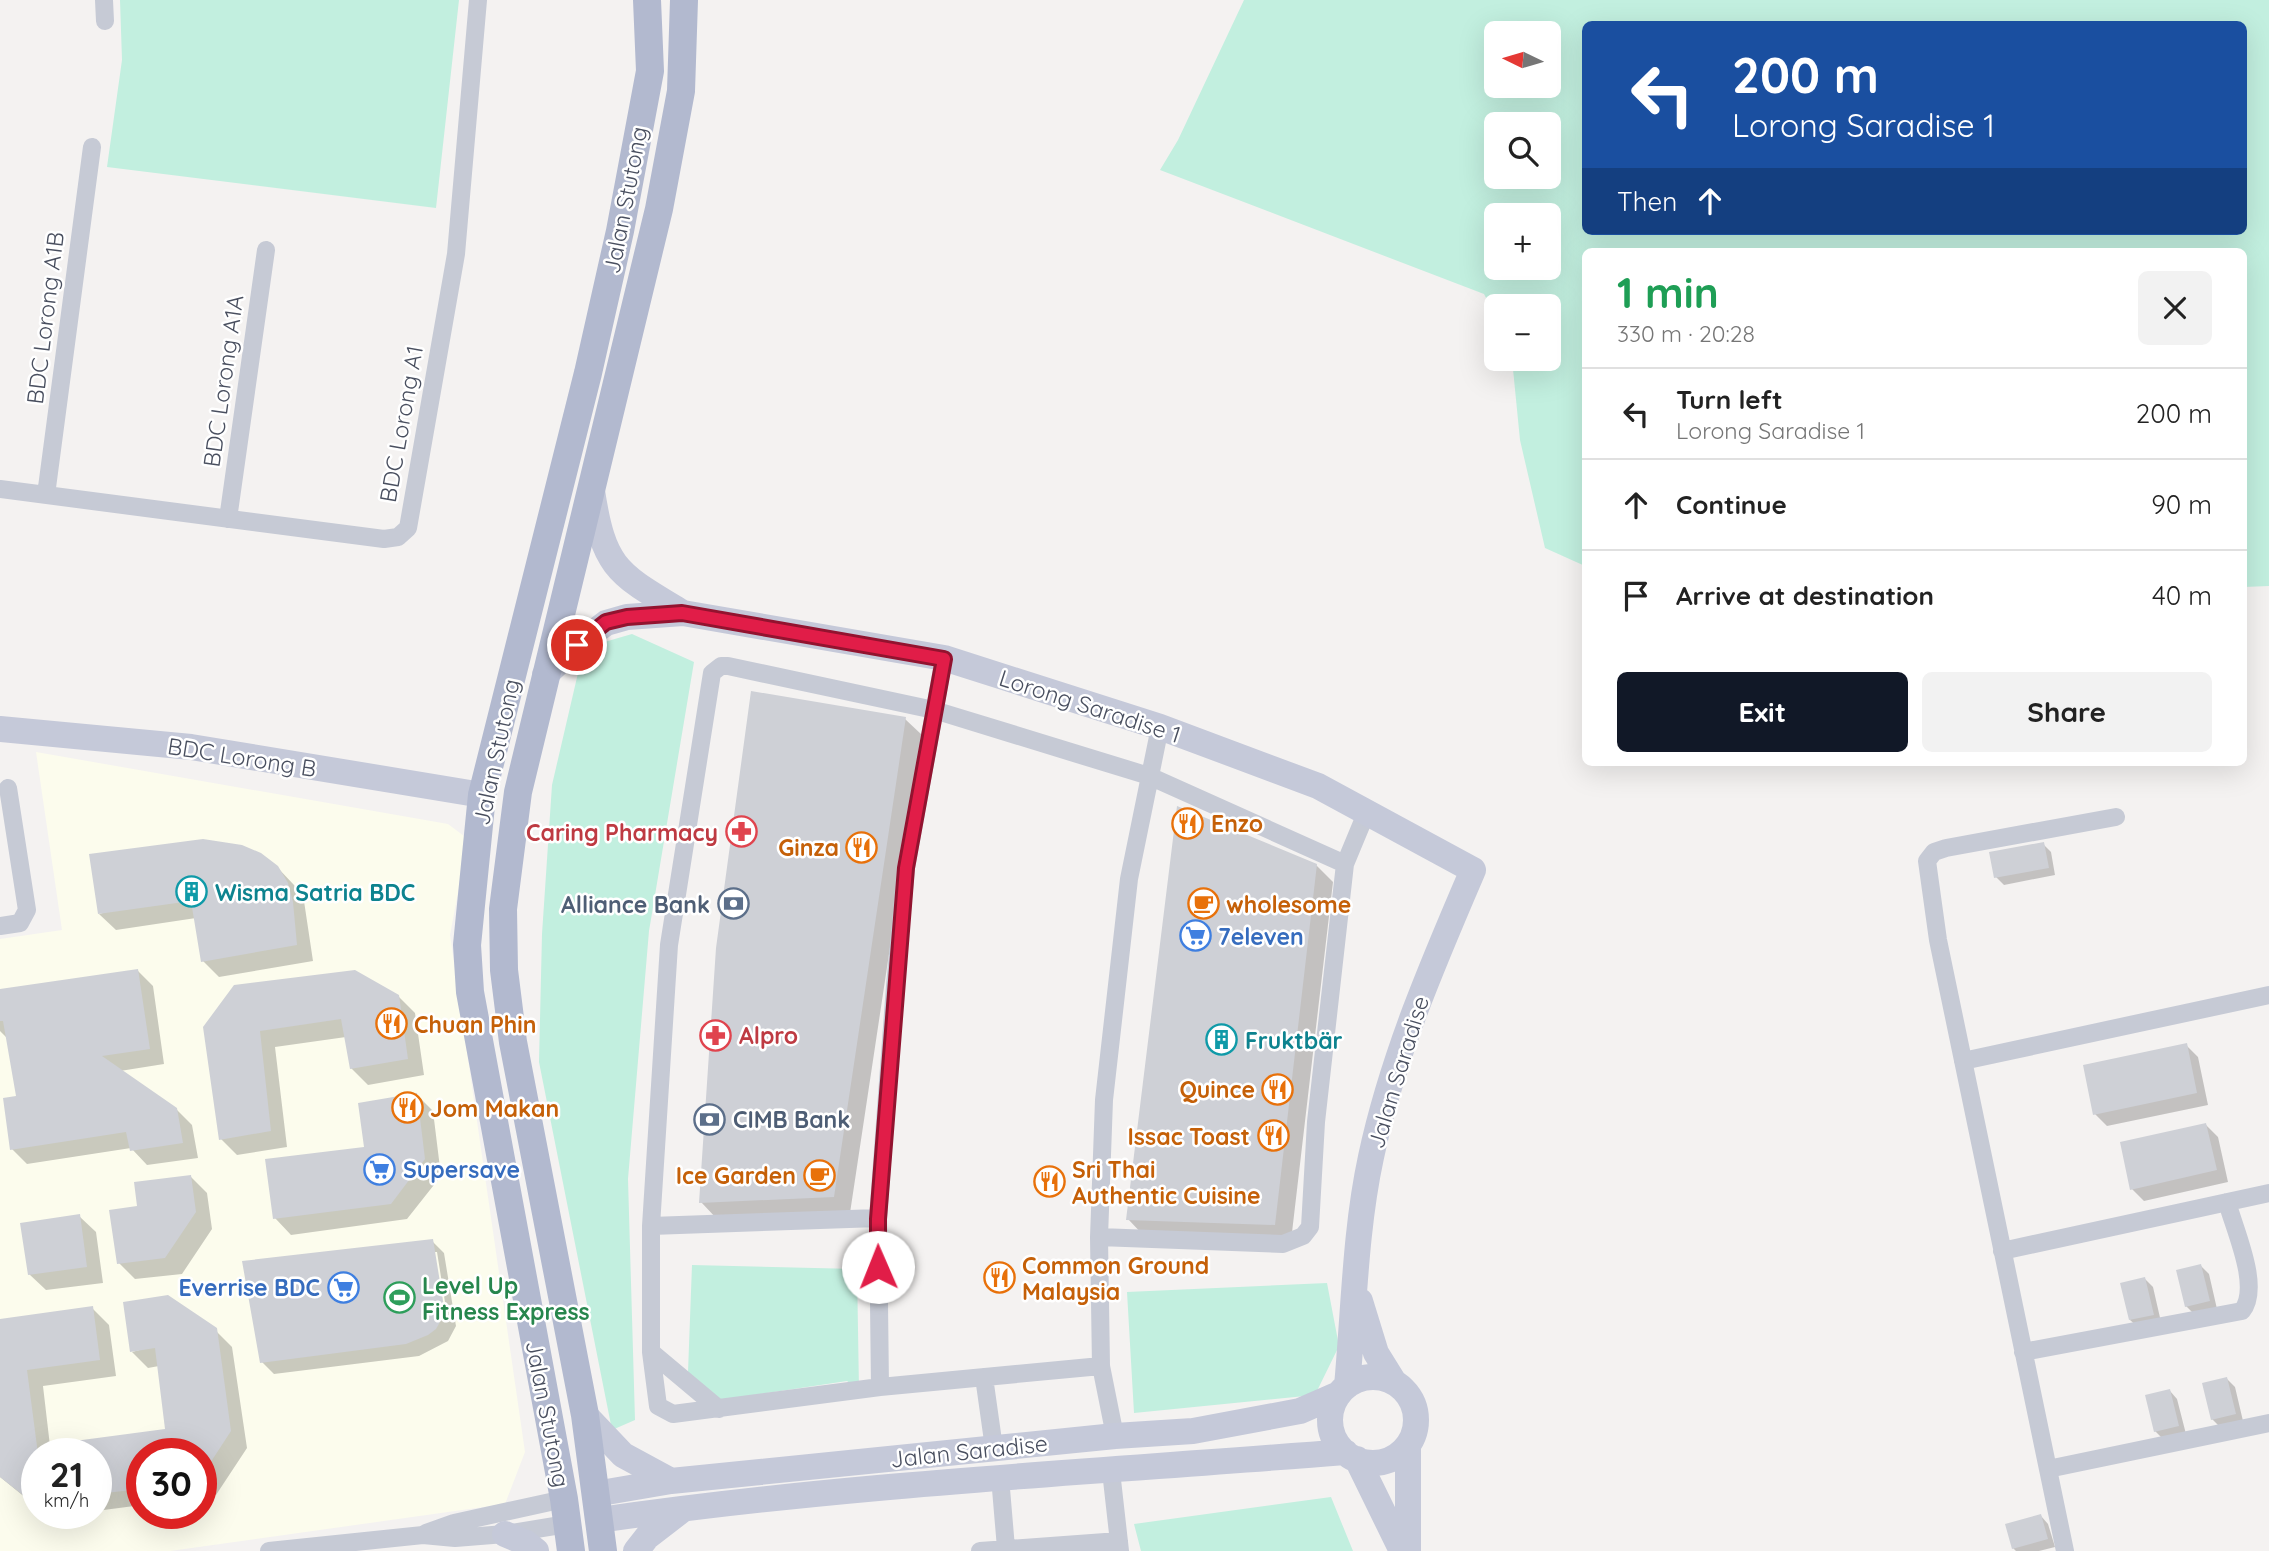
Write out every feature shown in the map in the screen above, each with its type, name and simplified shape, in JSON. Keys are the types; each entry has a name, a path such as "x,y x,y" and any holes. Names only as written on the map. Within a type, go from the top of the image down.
{"main road":[{"name":"Jalan Stutong","path":"567,1524 470,992 467,945 482,795 588,373 620,231 650,71 647,0"},
{"name":"Jalan Stutong","path":"603,1551 584,1415 531,1146 504,970 503,909 518,792 659,209 681,91 684,0"},
{"path":"482,795 518,792"},
{"path":"567,1524 597,1507"}],"street":[{"path":"104,0 105,21"},
{"name":"BDC Lorong A1","path":"0,489 384,539 398,537 408,528 456,254 478,0"},
{"name":"BDC Lorong A1B","path":"46,495 92,147"},
{"name":"BDC Lorong A1A","path":"228,519 266,250"},
{"path":"592,491 599,534 606,553 623,574 682,613"},
{"path":"545,675 606,622 627,617 682,613"},
{"name":"Lorong Saradise 1","path":"682,613 944,659 1160,727 1318,786 1473,870"},
{"path":"880,1387 878,1219 906,868 944,659"},
{"path":"1101,1366 880,1387 673,1414 662,1410 656,1400 651,1352 651,1226 669,945 712,673 721,666 728,666 934,710 1149,776 1345,864"},
{"path":"1115,1436 1101,1366 1099,1237 1104,1100 1129,879 1160,727"},
{"name":"BDC Lorong B","path":"0,729 191,747 482,795"},
{"path":"0,926 20,923 27,910 8,788"},
{"path":"1099,1237 1283,1244 1303,1236 1310,1227 1315,1122 1345,864 1367,811"},
{"path":"2066,1551 1938,940 1927,861 1929,856 1946,848 2116,817"},
{"name":"Jalan Saradise","path":"1357,1282 1361,1214 1391,1080 1426,984 1473,870"},
{"path":"1963,1061 2269,995"},
{"path":"2002,1251 2269,1193"},
{"path":"2023,1352 2242,1311 2248,1304 2251,1286 2227,1202"},
{"path":"651,1226 878,1219"},
{"path":"1351,1456 1370,1463 1385,1461 1398,1455 1415,1432 1416,1418 1413,1404 1394,1382 1376,1353 1365,1322 1357,1282"},
{"path":"1357,1282 1343,1390 1331,1418 1332,1430 1351,1456 1402,1551"},
{"path":"651,1352 719,1409"},
{"path":"984,1377 993,1448"},
{"path":"1343,1390 1366,1378 1381,1377 1394,1382"},
{"name":"Jalan Saradise","path":"597,1507 671,1481 1115,1436 1193,1432 1300,1411 1343,1390"},
{"path":"584,1415 623,1455 671,1481"},
{"path":"2048,1469 2269,1423"},
{"path":"1408,1445 1408,1551"},
{"name":"Jalan Saradise","path":"597,1507 686,1507 1000,1476 1351,1456"},
{"path":"980,1551 1119,1546 1111,1471"},
{"name":"Jalan Saradise","path":"1000,1476 1006,1548"},
{"path":"636,1551 646,1537 686,1507"},
{"path":"269,1551 358,1547 423,1535 454,1523 567,1524"},
{"path":"423,1535 455,1538 505,1534 567,1524"},
{"path":"505,1534 526,1543 536,1551"}],"shaded area":[{"path":"36,752 448,824 468,839 450,935 525,1452 505,1504 170,1551 0,1551 0,939 62,930"}],"green space":[{"path":"120,0 459,0 436,208 107,167 122,60"},
{"path":"1244,0 2269,0 2269,586 2247,587 2247,248 1582,248 1582,565 1545,548 1520,440 1513,371 1561,371 1561,294 1484,294 1160,170 1178,140"},
{"path":"632,634 694,662 649,931 628,1179 635,1420 612,1430 539,1062 542,934 552,785 578,673 601,643"},
{"path":"692,1265 857,1269 859,1390 847,1381 720,1400 688,1372"},
{"path":"1327,1283 1339,1346 1315,1395 1134,1413 1127,1292"},
{"path":"1331,1497 1353,1551 1141,1551 1134,1524"}],"building":[{"path":"751,691 906,717 834,1197 699,1203 716,948"},
{"name":"Fruktbär","path":"1177,806 1317,864 1275,1225 1126,1220"},
{"name":"Wisma Satria BDC","path":"203,839 242,845 261,853 278,866 288,883 293,902 297,945 201,962 191,901 98,914 89,854"},
{"path":"2044,842 2049,868 1994,878 1989,852"},
{"path":"138,969 150,1049 102,1056 177,1108 183,1143 130,1151 126,1132 10,1150 3,1098 16,1096 3,1021 0,1021 0,989"},
{"path":"355,970 399,995 408,1059 350,1069 341,1019 260,1031 271,1131 219,1140 203,1027 234,985"},
{"path":"2187,1043 2197,1093 2093,1115 2083,1065"},
{"path":"417,1093 425,1159 391,1204 273,1219 265,1159 364,1147 358,1103"},
{"path":"2206,1123 2217,1170 2130,1190 2120,1142"},
{"path":"191,1175 196,1212 165,1258 117,1264 109,1210 137,1206 134,1182"},
{"path":"80,1214 87,1267 28,1275 20,1223"},
{"name":"Everrise BDC","path":"433,1239 445,1313 436,1329 428,1335 406,1344 260,1363 242,1261"},
{"path":"2201,1264 2210,1301 2185,1307 2176,1270"},
{"path":"2145,1277 2154,1315 2129,1320 2120,1283"},
{"path":"168,1295 217,1328 231,1431 217,1452 217,1438 126,1438 126,1491 112,1492 112,1438 97,1438 165,1429 155,1348 130,1352 123,1302"},
{"path":"93,1306 100,1360 27,1370 36,1438 21,1438 21,1493 0,1477 0,1319"},
{"path":"2227,1377 2236,1414 2211,1420 2202,1383"},
{"path":"2170,1389 2179,1426 2154,1432 2145,1395"},
{"path":"2041,1514 2048,1539 2012,1549 2005,1524"}],"place":[{"name":"Enzo","path":"1188,823"},
{"name":"Caring Pharmacy","path":"741,832"},
{"name":"Ginza","path":"862,847"},
{"name":"Wisma Satria BDC","path":"192,892"},
{"name":"Alliance Bank","path":"733,904"},
{"name":"wholesome","path":"1203,904"},
{"name":"7eleven","path":"1195,936"},
{"name":"Chuan Phin","path":"391,1024"},
{"name":"Alpro","path":"716,1035"},
{"name":"Fruktbär","path":"1222,1040"},
{"name":"Quince","path":"1278,1089"},
{"name":"Jom Makan","path":"407,1108"},
{"name":"CIMB Bank","path":"710,1119"},
{"name":"Issac Toast","path":"1273,1136"},
{"name":"Supersave","path":"380,1169"},
{"name":"Ice Garden","path":"819,1175"},
{"name":"Sri Thai Authentic Cuisine","path":"1049,1182"},
{"name":"Common Ground Malaysia","path":"999,1278"},
{"name":"Everrise BDC","path":"343,1287"},
{"name":"Level Up Fitness Express","path":"399,1298"}],"route":[{"path":"577,645 606,622 627,617 682,613 944,659 906,868 878,1219 878,1267"}]}
